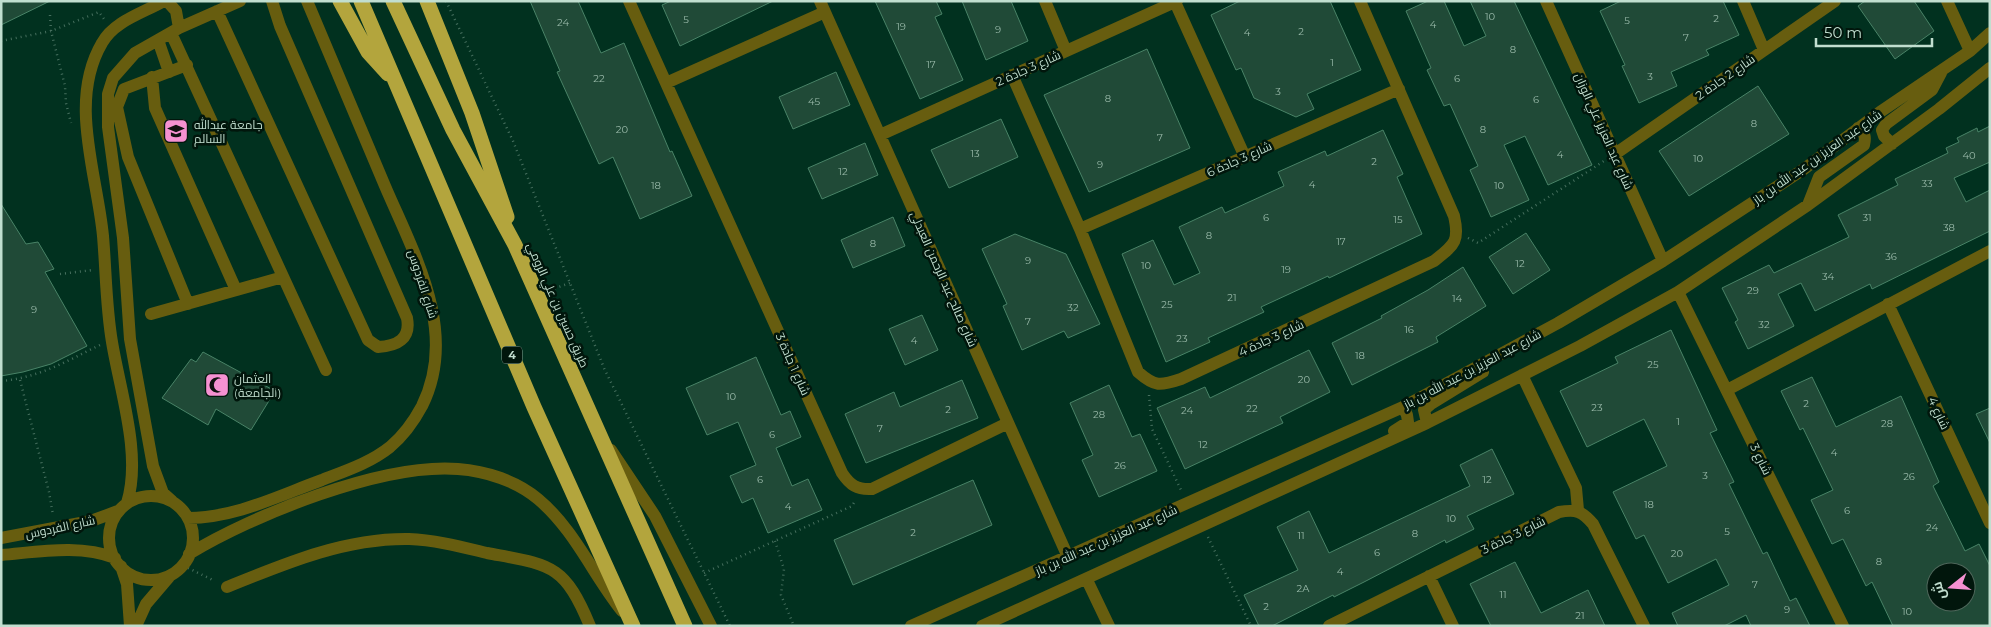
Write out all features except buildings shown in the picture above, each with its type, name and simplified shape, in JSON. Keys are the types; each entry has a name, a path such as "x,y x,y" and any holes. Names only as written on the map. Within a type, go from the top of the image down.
{"highway":[{"path":"340,1 368,52 396,82"},
{"name":"4","path":"361,1 534,407 632,624"},
{"name":"طريق حسين بن علي الرومي","path":"393,1 453,130 515,244 685,626"},
{"path":"427,1 475,122 515,244"}],"street":[{"path":"130,626 127,584 110,546 110,534 112,522 123,507 132,481 131,457 123,396 112,341 103,236 84,118 86,86 93,61 102,42 111,30 166,1 176,11 175,31 187,65 326,370"},
{"path":"136,626 151,597 182,566 189,554 193,539 188,518 163,493 153,466 133,357 123,238 108,128 108,94 113,78 135,53 175,31 240,1"},
{"path":"217,11 368,340 378,347 389,346 402,341 409,328 407,318 280,26 272,1"},
{"name":"شارع الفردوس","path":"188,518 202,518 230,513 367,461 390,447 406,430 419,412 431,384 437,345 432,306 406,236 307,1"},
{"name":"شارع 1 جادة 3","path":"629,1 842,473 850,484 864,490"},
{"path":"1045,1 1066,51"},
{"path":"1360,1 1454,216 1458,233"},
{"name":"شارع عبد العزيز علي الوزان","path":"1546,1 1663,261"},
{"path":"1743,1 1764,50"},
{"name":"شارع 2 جادة 2","path":"1615,154 1835,1"},
{"path":"1947,1 1970,52"},
{"path":"1176,2 1245,156"},
{"name":"شارع 3 جادة 2","path":"880,135 1176,2"},
{"path":"666,82 822,6"},
{"name":"شارع صالح عبد الرحمن العبدلي","path":"822,6 1068,556"},
{"name":"شارع عبد العزيز بن عبد الله بن باز","path":"911,626 1403,407 1500,354 1663,261 1804,169 1858,128 1970,52 1990,34"},
{"path":"158,40 169,72"},
{"path":"187,65 124,89 117,107 128,157 188,304"},
{"path":"982,626 1342,464 1428,423 1678,292 1808,205 1892,144 1990,68"},
{"path":"1892,144 1884,136 1882,130 1886,124 1932,90 1942,70"},
{"path":"1012,75 1080,229 1138,372 1151,383"},
{"path":"152,77 155,108 236,290"},
{"name":"شارع 3 جادة 6","path":"1080,229 1399,89"},
{"path":"1808,205 1819,177 1864,145 1866,140 1863,132 1858,128"},
{"name":"شارع 3 جادة 4","path":"1151,383 1166,385 1182,379 1434,261 1450,248 1458,233"},
{"path":"1727,390 1990,251"},
{"path":"150,314 283,277"},
{"name":"شارع 3","path":"1678,292 1843,626"},
{"name":"شارع 4","path":"1888,304 1990,523"},
{"path":"1428,423 1424,410 1489,369 1500,354"},
{"path":"1522,375 1576,488 1578,510 1593,524 1644,626"},
{"path":"1342,464 1350,451 1403,427 1408,422 1403,407"},
{"path":"864,490 872,489 1008,423"},
{"path":"601,437 655,516 711,626"},
{"path":"189,554 249,522 343,488 416,472 440,469 475,471 492,475 523,489 552,512 576,542 607,592 632,624"},
{"path":"123,507 139,497 152,496 172,501"},
{"name":"شارع الفردوس","path":"2,538 91,521 123,507"},
{"name":"شارع 3 جادة 3","path":"1329,626 1559,512 1578,510"},
{"path":"227,587 298,560 344,546 389,540 432,541 548,567 572,588 590,626"},
{"name":"شارع الفردوس","path":"1,555 50,551 89,551 118,562"},
{"path":"118,562 132,575 145,579 159,579 172,574"},
{"path":"1429,576 1453,626"},
{"path":"1087,580 1109,626"}],"path":[{"path":"446,1 513,142 604,368 730,626"},
{"path":"50,14 51,30 65,86 66,103 72,125"},
{"path":"1,41 51,30"},
{"path":"1458,233 1478,243 1615,154"},
{"path":"60,274 94,270 92,279"},
{"path":"538,295 570,283"},
{"path":"1,381 20,380 58,367 99,346 98,338"},
{"path":"20,380 49,492 54,529"},
{"path":"1151,383 1148,406 1152,429 1188,504"},
{"path":"704,573 852,506 864,490"},
{"path":"1204,526 1238,604 1251,626"},
{"path":"775,541 784,569 781,595 794,626"},
{"path":"182,566 227,587"}],"place":[{"name":"جامعة عبدالله السالم","path":"176,131"},
{"name":"العثمان (الجامعة)","path":"217,385"}]}
